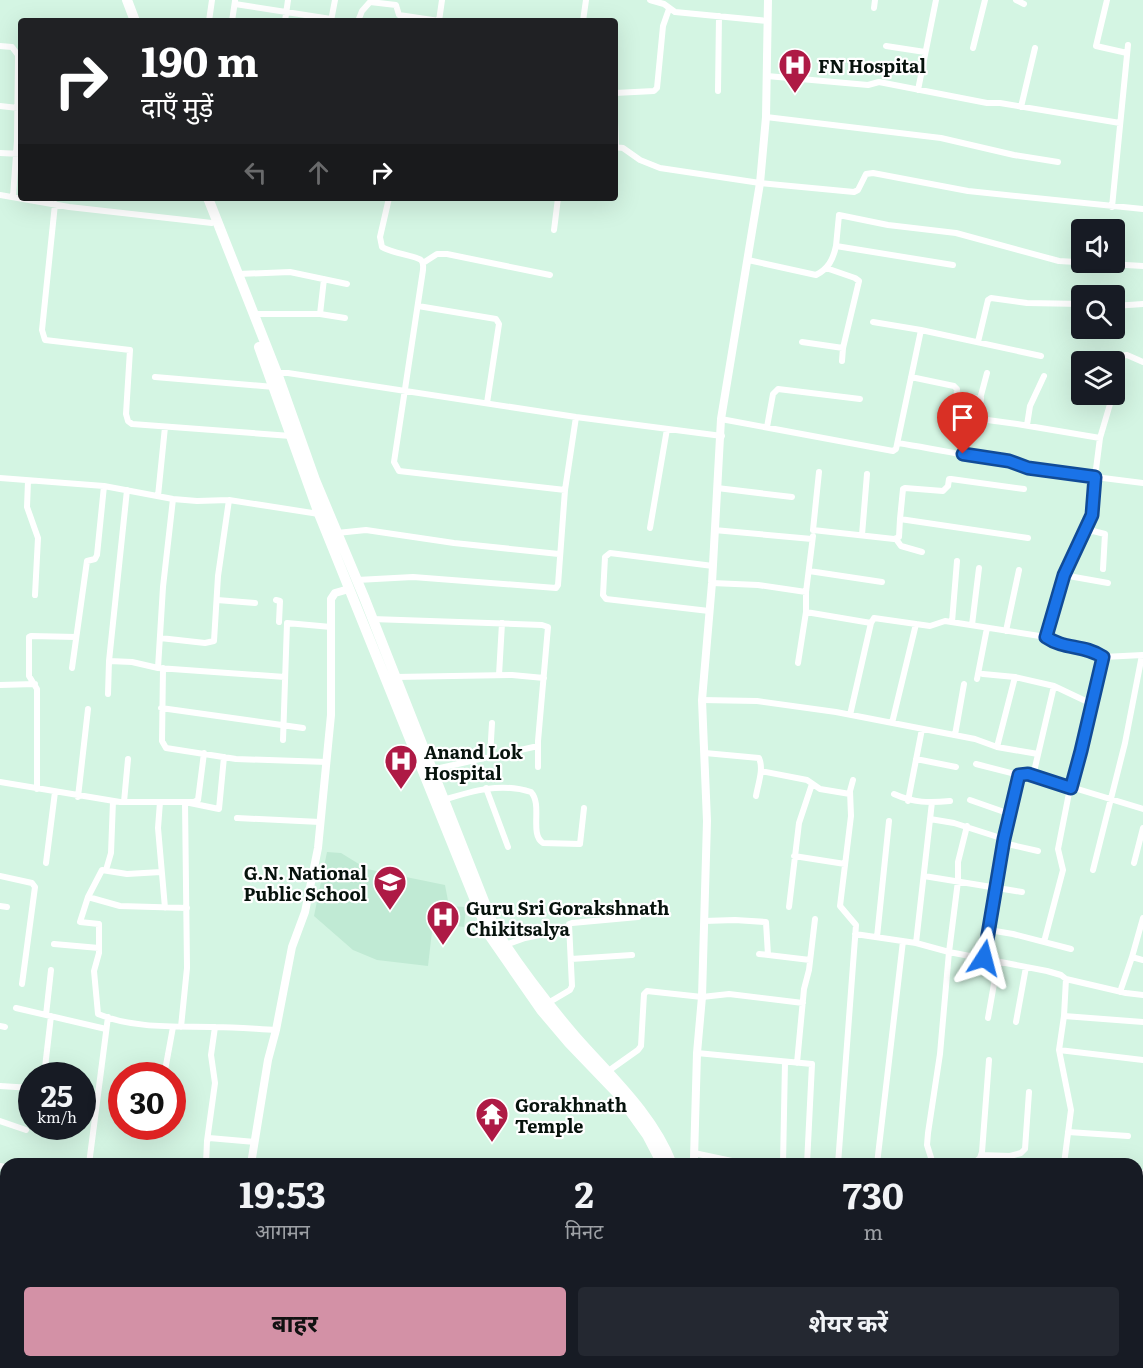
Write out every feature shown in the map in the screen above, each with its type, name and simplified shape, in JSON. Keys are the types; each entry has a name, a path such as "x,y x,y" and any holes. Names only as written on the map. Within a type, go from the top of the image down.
{"main road":[{"path":"127,0 134,18"},
{"path":"134,0 141,18"},
{"path":"204,201 495,929 548,1004 636,1102 660,1139 669,1158"},
{"path":"209,201 253,314 273,374 274,387 319,514 491,939 541,1010 617,1093 647,1135 659,1158"}],"street":[{"path":"209,18 212,0"},
{"path":"285,18 288,0"},
{"path":"331,18 335,0"},
{"path":"439,18 442,0"},
{"path":"580,0 592,0"},
{"path":"583,18 586,0"},
{"path":"650,0 664,4 675,12 768,21"},
{"path":"693,1158 697,1053 702,997 707,820 702,700 722,436 721,419 760,183 766,117 768,0"},
{"path":"874,8 875,0"},
{"path":"918,90 936,0"},
{"path":"973,48 985,0"},
{"path":"1016,0 1024,4"},
{"path":"1107,0 1096,46 1127,53"},
{"path":"232,18 235,2 321,18"},
{"path":"359,18 370,2 396,5 399,15 419,18"},
{"path":"618,93 654,91 657,88 663,27 669,9"},
{"path":"718,91 719,16"},
{"path":"1112,207 1128,45"},
{"path":"0,46 12,47 16,51 18,62"},
{"path":"886,46 925,52"},
{"path":"1021,106 1035,48"},
{"path":"767,76 868,86 879,82 987,103 1021,106 1120,123"},
{"path":"0,106 18,108"},
{"path":"766,117 941,138 1014,156 1058,162"},
{"path":"618,147 660,168 760,183 854,192 858,190 866,174 873,172 968,191 1143,209"},
{"path":"0,153 18,154"},
{"path":"13,197 18,161"},
{"path":"0,195 18,198"},
{"path":"37,201 212,223"},
{"path":"388,201 380,237 382,247 419,259 423,263"},
{"path":"554,230 558,201"},
{"path":"55,204 43,335 45,340 128,349 130,352 127,419 132,424 291,436"},
{"path":"748,260 816,275 833,259 839,215 888,225 956,233 1059,261 1143,267"},
{"path":"836,246 953,265"},
{"path":"423,263 437,254 447,254 550,275"},
{"path":"423,263 394,462 399,471 565,490"},
{"path":"826,268 859,281 842,361"},
{"path":"238,274 290,272 347,284"},
{"path":"320,314 324,279"},
{"path":"978,342 987,300 991,297 1027,303 1071,304"},
{"path":"1125,305 1143,304"},
{"path":"418,306 496,319 499,324 487,403"},
{"path":"253,314 320,314 345,318"},
{"path":"873,322 921,330 1041,357"},
{"path":"721,419 897,449 921,330"},
{"path":"802,342 843,348"},
{"path":"1125,355 1143,362"},
{"path":"273,374 288,373 576,417 722,436"},
{"path":"979,419 987,373"},
{"path":"1027,425 1030,406 1044,376"},
{"path":"154,377 274,387"},
{"path":"911,377 954,386 958,394 956,414 1100,438"},
{"path":"767,427 772,394 778,389 860,399"},
{"path":"958,394 981,398"},
{"path":"1046,637 1064,575 1078,541 1084,535 1094,506 1100,438 1110,405"},
{"path":"357,580 413,577 552,589 558,585 565,490 576,417"},
{"path":"158,496 165,427"},
{"path":"650,528 667,429"},
{"path":"898,443 1009,461 1028,468 1143,483"},
{"path":"798,663 806,612 806,592 819,472"},
{"path":"862,535 867,474"},
{"path":"0,478 104,486 173,499 229,500 319,514"},
{"path":"896,539 899,537 903,489 905,488 943,491 951,479 1024,489"},
{"path":"28,481 27,507 38,538 35,595"},
{"path":"72,668 87,561 95,559 97,555 104,486"},
{"path":"717,488 792,497"},
{"path":"108,694 109,661 127,490"},
{"path":"173,499 160,638 162,741 166,748 242,759 327,762"},
{"path":"160,638 205,643 214,641 218,576 229,500"},
{"path":"900,519 1028,538"},
{"path":"337,533 366,530 454,543 560,554"},
{"path":"714,530 812,539"},
{"path":"813,530 896,539 901,546 922,552"},
{"path":"1084,535 1100,532 1106,535 1103,569"},
{"path":"709,611 606,599 603,595 605,557 610,552 713,566"},
{"path":"952,622 957,561"},
{"path":"972,625 979,568"},
{"path":"1006,631 1020,570"},
{"path":"809,571 882,582"},
{"path":"1064,575 1108,584"},
{"path":"712,583 758,585 806,592"},
{"path":"252,1158 268,1060 292,947 305,912 318,848 331,715 332,596 349,589"},
{"path":"217,600 255,603"},
{"path":"276,600 280,601 279,622"},
{"path":"806,612 871,623"},
{"path":"850,715 874,618 930,626 945,621 1046,637 1056,644 1091,649 1103,657 1143,655 1125,743 1093,870"},
{"path":"372,619 502,623 548,627 538,768"},
{"path":"270,621 331,627"},
{"path":"284,740 287,623"},
{"path":"499,675 502,623"},
{"path":"892,723 916,624"},
{"path":"977,679 987,628"},
{"path":"37,789 37,689 29,676 28,637 76,637"},
{"path":"1044,942 1063,870 1058,849 1103,657"},
{"path":"109,661 132,662 160,668 285,677"},
{"path":"983,674 1015,677 1054,686 1092,704"},
{"path":"395,677 499,675 544,678"},
{"path":"997,747 1015,677"},
{"path":"0,685 35,684"},
{"path":"955,735 964,684"},
{"path":"1033,776 1054,686"},
{"path":"702,700 757,701 850,715 975,739 997,747 1038,754"},
{"path":"161,708 303,728"},
{"path":"78,796 88,709"},
{"path":"490,757 492,723"},
{"path":"908,801 922,729"},
{"path":"431,770 538,746"},
{"path":"0,782 113,801 185,802 198,800 204,753"},
{"path":"705,753 755,756 760,760 761,771 756,796"},
{"path":"185,802 219,809 224,757"},
{"path":"124,802 128,759"},
{"path":"916,759 956,767"},
{"path":"976,765 1033,776 1143,809"},
{"path":"761,771 807,780 820,789 850,794"},
{"path":"984,958 1003,841 1019,775"},
{"path":"838,1158 855,934 854,921 843,912 840,906 853,780"},
{"path":"789,907 800,823 812,784"},
{"path":"443,800 486,788 531,792 536,802 537,837 543,843 580,844 584,808"},
{"path":"486,788 508,847"},
{"path":"46,862 55,792"},
{"path":"894,794 908,801 951,801"},
{"path":"970,800 1010,814"},
{"path":"106,870 111,853 113,801"},
{"path":"160,802 158,823 165,908"},
{"path":"181,1027 187,978 185,802"},
{"path":"916,943 932,802"},
{"path":"237,818 320,822"},
{"path":"930,819 967,826 1003,841 1038,851"},
{"path":"877,937 889,821"},
{"path":"931,1158 927,1145 928,1133 940,1053 958,862 967,826"},
{"path":"1134,864 1143,828"},
{"path":"794,856 845,864"},
{"path":"161,872 126,874 101,871 88,897 80,922 99,924 99,948 94,971 98,1014 141,1024 173,1027 276,1030"},
{"path":"0,876 32,883 35,886 22,984"},
{"path":"924,876 1022,892"},
{"path":"88,897 113,905 187,908"},
{"path":"505,945 568,928 572,923 638,917"},
{"path":"1120,992 1143,918"},
{"path":"797,1063 815,919"},
{"path":"704,921 766,922 768,955"},
{"path":"548,1004 570,990 573,980 568,928"},
{"path":"988,930 1071,949"},
{"path":"855,934 916,943 1061,975 1066,979 1120,992 1143,995"},
{"path":"878,1158 903,941"},
{"path":"54,944 99,948"},
{"path":"759,954 810,960"},
{"path":"571,959 632,955"},
{"path":"1132,957 1143,960"},
{"path":"988,1018 998,961"},
{"path":"1016,1022 1026,967"},
{"path":"45,1062 51,970"},
{"path":"1065,1158 1071,1110 1059,1050 1065,1016 1066,979"},
{"path":"607,1072 639,1050 641,1046 644,994 647,991 702,997 729,994 803,1003"},
{"path":"16,1008 106,1029"},
{"path":"1065,1016 1143,1022"},
{"path":"90,1158 108,1017"},
{"path":"167,1062 173,1027"},
{"path":"206,1158 215,1083 212,1055 215,1027"},
{"path":"1059,1050 1143,1060"},
{"path":"697,1053 812,1064 807,1158"},
{"path":"978,1158 981,1155 989,1060"},
{"path":"783,1158 785,1062"},
{"path":"0,1086 18,1087"},
{"path":"981,1155 1010,1156 1021,1153 1025,1149 1029,1092"},
{"path":"0,1121 18,1127"},
{"path":"1068,1132 1128,1136"},
{"path":"207,1141 212,1137 255,1142"},
{"path":"694,1153 718,1158"}],"shaded area":[{"name":"G.N. National Public School","path":"327,852 341,853 367,869 445,885 449,906 466,907 464,927 433,923 428,966 377,960 353,950 314,916"}],"place":[{"name":"FN Hospital","path":"795,94"},
{"name":"Anand Lok Hospital","path":"401,790"},
{"name":"G.N. National Public School","path":"390,911"},
{"name":"Guru Sri Gorakshnath Chikitsalya","path":"443,946"},
{"name":"Gorakhnath Temple","path":"492,1143"}],"route":[{"path":"963,454 1009,461 1028,468 1095,477 1092,515 1064,575 1046,637 1056,644 1091,649 1103,657 1071,788 1028,774 1019,775 1004,839 984,958"}]}
